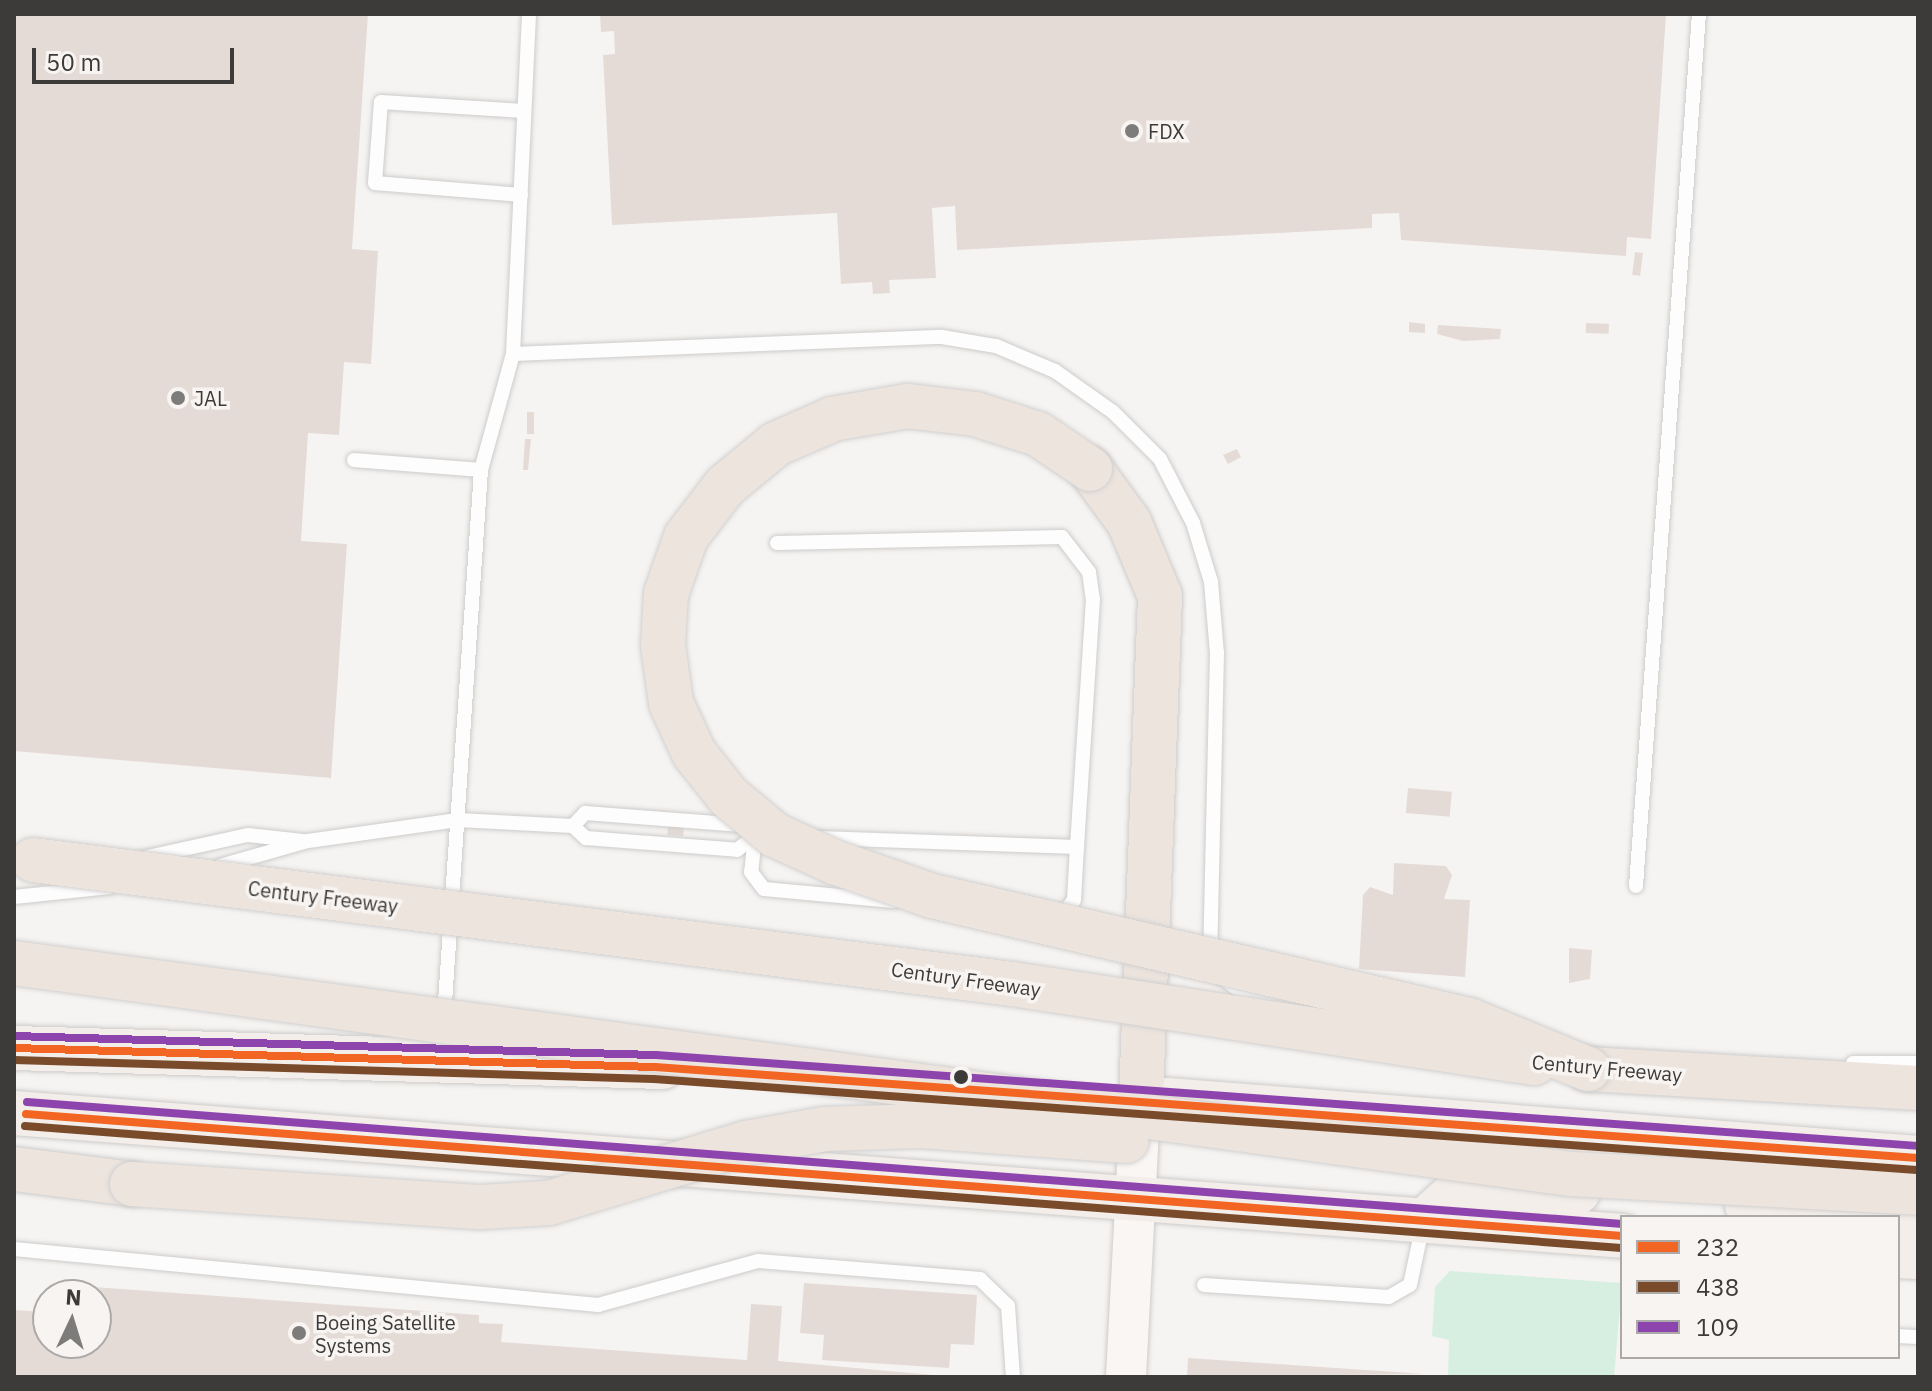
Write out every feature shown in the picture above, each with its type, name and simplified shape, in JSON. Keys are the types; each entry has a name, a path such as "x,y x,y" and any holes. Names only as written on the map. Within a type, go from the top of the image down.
{"highway":[{"path":"1141,1098 1160,596 1129,522 1090,469 1038,434 975,414 908,406 833,419 776,444 725,486 686,537 666,594 663,645 671,703 694,753 729,797 775,835 834,862 932,896 1469,1020 1592,1059"},
{"name":"Century Freeway","path":"18,873 1012,984 1592,1059 1918,1088"},
{"path":"14,963 1571,1174"},
{"path":"14,1169 132,1184 481,1207 549,1203 747,1143 825,1129 919,1126 1571,1174 1918,1193"}],"main road":[{"path":"14,1048 655,1067 1141,1098 1918,1158"},
{"path":"14,1113 1620,1236"},
{"path":"1424,1221 1456,1192 1498,1188 1889,1215"}],"street":[{"path":"1126,1377 1141,1098"}],"lane":[{"path":"441,1061 481,470 513,354 529,14"},
{"path":"1636,886 1699,14"},
{"path":"521,195 375,183 381,102 524,111"},
{"path":"513,354 942,337 996,346 1055,371 1113,412 1160,459 1193,523 1211,582 1216,767 1205,937 1217,973 1240,991 1325,1012"},
{"path":"354,460 481,470"},
{"path":"755,836 751,872 764,889 1065,917 1074,900 1089,660 1089,572 1062,537 777,543"},
{"path":"573,826 585,813 741,824 755,836 1077,847"},
{"path":"18,873 257,860 308,841 458,820 573,826 586,838 737,850 755,836"},
{"path":"18,873 69,874 248,835 308,841"},
{"path":"1403,1024 1592,1059"},
{"path":"1673,1055 1811,1063"},
{"path":"1841,1063 1918,1063"},
{"path":"1204,1285 1389,1297 1410,1285 1424,1221"},
{"path":"14,1249 598,1305 758,1261 980,1279 1008,1306 1013,1377"}],"green space":[{"path":"1450,1271 1620,1283 1614,1377 1448,1377 1449,1340 1432,1336 1435,1287"}],"building":[{"name":"JAL","path":"14,14 368,14 352,249 378,251 371,364 344,362 339,435 308,433 301,541 347,544 331,778 14,751"},
{"name":"FDX","path":"600,14 1666,14 1651,239 1627,237 1626,256 1401,240 1399,213 1372,214 1372,228 957,250 955,206 932,208 936,278 889,280 890,293 873,294 872,282 841,284 837,213 612,225 603,55 615,54 614,31 601,32"},
{"path":"1635,252 1643,253 1640,276 1632,275"},
{"path":"1409,322 1425,324 1425,333 1409,332"},
{"path":"1586,323 1609,324 1609,334 1586,333"},
{"path":"1438,325 1501,329 1500,339 1463,341 1437,334"},
{"path":"527,412 534,412 534,434 527,434"},
{"path":"525,439 531,439 528,470 523,470"},
{"path":"1237,449 1241,457 1228,464 1223,455"},
{"path":"1408,788 1452,792 1450,817 1406,813"},
{"path":"668,825 684,826 683,836 667,835"},
{"path":"1394,863 1446,866 1452,875 1444,899 1470,900 1465,977 1359,969 1363,895 1370,887 1393,895"},
{"path":"1569,948 1592,950 1590,979 1569,983"},
{"path":"804,1283 977,1295 974,1345 951,1344 949,1368 822,1360 824,1335 800,1333"},
{"name":"Boeing Satellite Systems","path":"112,1288 479,1315 479,1323 503,1324 501,1342 747,1360 751,1304 782,1306 778,1361 956,1377 14,1377 14,1310 32,1311 32,1359 112,1359"},
{"path":"1188,1358 1425,1374 1187,1377"}],"transit line":[{"name":"109","path":"14,1036 656,1055 1918,1146"},
{"name":"232","path":"14,1048 655,1067 1918,1158"},
{"name":"438","path":"14,1060 654,1079 1917,1170"},
{"name":"109","path":"27,1102 1620,1224"},
{"name":"232","path":"26,1114 1620,1236"},
{"name":"438","path":"25,1126 1620,1248"}],"place":[{"name":"FDX","path":"1132,131"},
{"name":"JAL","path":"178,398"},
{"name":"Boeing Satellite Systems","path":"299,1333"}]}
